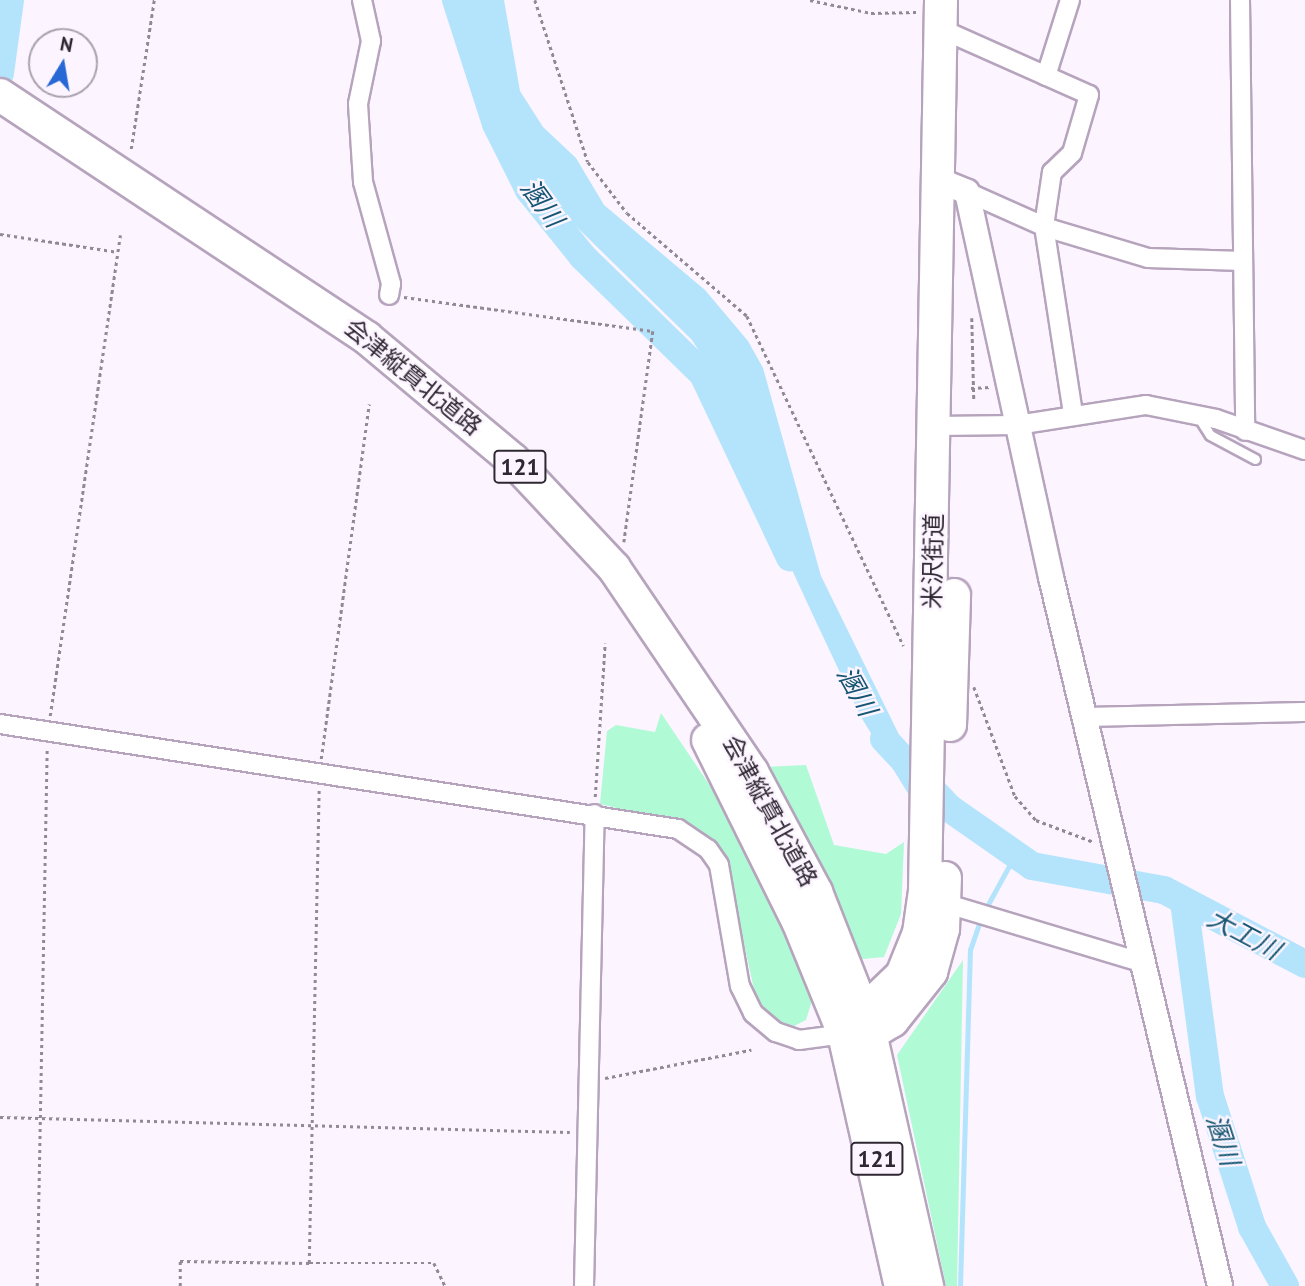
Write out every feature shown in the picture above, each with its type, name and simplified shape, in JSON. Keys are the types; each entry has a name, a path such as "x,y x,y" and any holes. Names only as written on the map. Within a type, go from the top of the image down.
{"highway":[{"name":"米沢街道","path":"859,1025 902,975 937,896 952,186 940,25"},
{"name":"会津縦貫北道路","path":"10,112 361,347 460,431 545,517 607,590 702,729 859,1025"},
{"name":"米沢街道","path":"939,746 930,666 946,426"},
{"name":"121","path":"859,1025 901,1286"},
{"name":"121","path":"859,1025 927,1286"}],"street":[{"path":"362,0 371,41 358,104 363,182 391,284 389,295"},
{"path":"1046,76 1070,0"},
{"path":"1240,0 1245,431"},
{"path":"940,25 1090,95 1072,153 1052,172 1044,226 1073,413"},
{"path":"952,186 1044,226 1148,258 1243,261"},
{"path":"952,186 1017,425 1141,962 1220,1286"},
{"path":"946,426 1017,425 1073,413 1146,405 1198,414 1305,450"},
{"path":"1084,717 1305,712"},
{"path":"0,724 669,827 708,849 724,883 740,986 754,1013 776,1032 799,1040 859,1025"},
{"path":"584,1286 592,1080 595,814"},
{"path":"937,896 1141,962"}],"lane":[{"path":"1198,414 1210,435 1255,458"}],"path":[{"path":"131,149 154,0"},
{"path":"535,0 587,162 627,213 747,316 866,576 905,648 930,666"},
{"path":"810,0 940,25"},
{"path":"0,234 117,252"},
{"path":"37,1286 47,731 120,235"},
{"path":"389,295 653,331 624,542"},
{"path":"309,1263 314,1125 319,771 369,404"},
{"path":"595,814 605,643"},
{"path":"968,677 1014,796 1036,820 1116,846"},
{"path":"592,1080 751,1050"},
{"path":"0,1117 589,1132"},
{"path":"180,1286 180,1261 434,1263 445,1286"}],"green space":[{"path":"661,713 725,808 776,903 813,997 806,1020 794,1026 776,1020 756,998 730,881 701,835 687,825 600,804 607,731 616,725 655,732"},
{"path":"806,765 834,845 886,854 904,842 901,914 884,957 863,959 850,949 764,767"},
{"path":"963,960 957,1286 946,1286 897,1055"}],"water":[{"path":"470,0 504,0 520,91 543,127 576,158 604,205 705,290 748,341 763,368 821,576 909,755 909,795 861,717 780,544 760,473 714,374 692,340 538,189 502,114"}],"waterway":[{"path":"0,73 10,0"},
{"name":"溷川","path":"456,0 496,124 529,190 583,257 703,374 790,557"},
{"name":"溷川","path":"884,739 949,808 1032,866 1164,890 1305,964"},
{"path":"985,910 1015,855"},
{"name":"溷川","path":"1184,902 1210,1096 1252,1227 1285,1286"},
{"path":"960,1286 970,950 981,918"}],"water label":[{"name":"大工川","path":"1244,934"}]}
